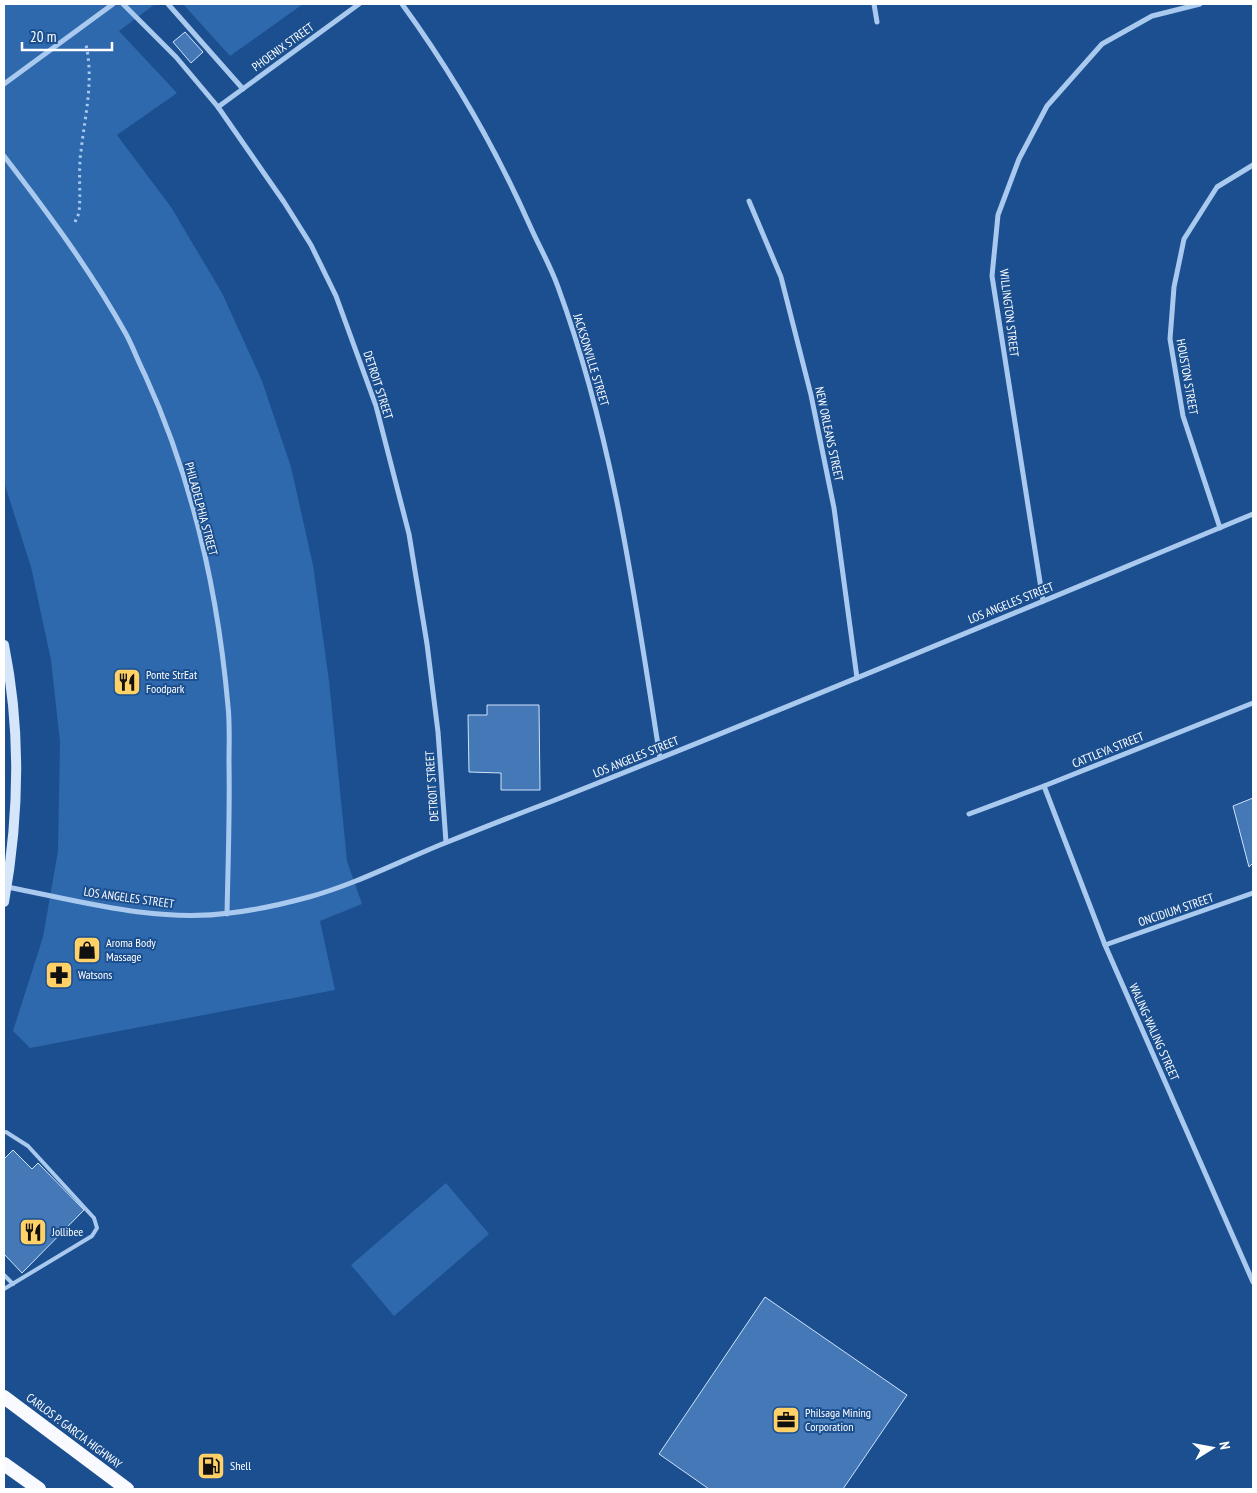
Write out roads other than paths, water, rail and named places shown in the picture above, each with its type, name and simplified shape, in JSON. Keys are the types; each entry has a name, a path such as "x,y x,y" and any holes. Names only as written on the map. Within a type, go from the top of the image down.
{"highway":[{"name":"CARLOS P. GARCIA HIGHWAY","path":"4,1397 127,1489"},
{"path":"4,1464 39,1489"}],"main road":[{"path":"4,645 13,708 16,755 14,816 4,902"}],"street":[{"path":"4,84 113,4"},
{"name":"DETROIT STREET","path":"123,4 176,57 218,107 284,202 311,245 336,296 376,406 409,534 427,644 438,732 446,842"},
{"path":"168,4 199,36 244,89"},
{"name":"PHOENIX STREET","path":"218,107 359,4"},
{"name":"JACKSONVILLE STREET","path":"402,4 431,44 477,119 522,208 558,286 592,396 616,494 635,595 660,758"},
{"path":"874,4 877,22"},
{"name":"WILLINGTON STREET","path":"1043,601 992,276 998,215 1019,158 1047,106 1102,44 1152,16 1200,4"},
{"name":"PHILADELPHIA STREET","path":"4,156 93,278 127,336 157,402 183,474 200,537 217,617 229,707 230,803 227,914"},
{"name":"HOUSTON STREET","path":"1220,528 1183,416 1170,339 1174,286 1184,239 1217,188 1253,165"},
{"name":"NEW ORLEANS STREET","path":"749,201 781,277 811,395 834,508 856,678"},
{"name":"LOS ANGELES STREET","path":"6,887 118,908 191,916 227,914 265,908 311,897 660,758 1253,514"},
{"name":"CATTLEYA STREET","path":"969,814 1253,703"},
{"name":"WALING-WALING STREET","path":"1044,786 1105,945 1253,1282"},
{"name":"ONCIDIUM STREET","path":"1105,945 1253,893"}],"lane":[{"path":"4,1132 28,1146 94,1218 97,1228 92,1236 4,1289"},
{"path":"4,1275 13,1284"}],"place":[{"name":"Ponte StrEat Foodpark","path":"127,682"},
{"name":"Aroma Body Massage","path":"87,950"},
{"name":"Watsons","path":"59,975"},
{"name":"Jollibee","path":"33,1232"},
{"name":"Philsaga Mining Corporation","path":"786,1420"},
{"name":"Shell","path":"211,1466"}]}
